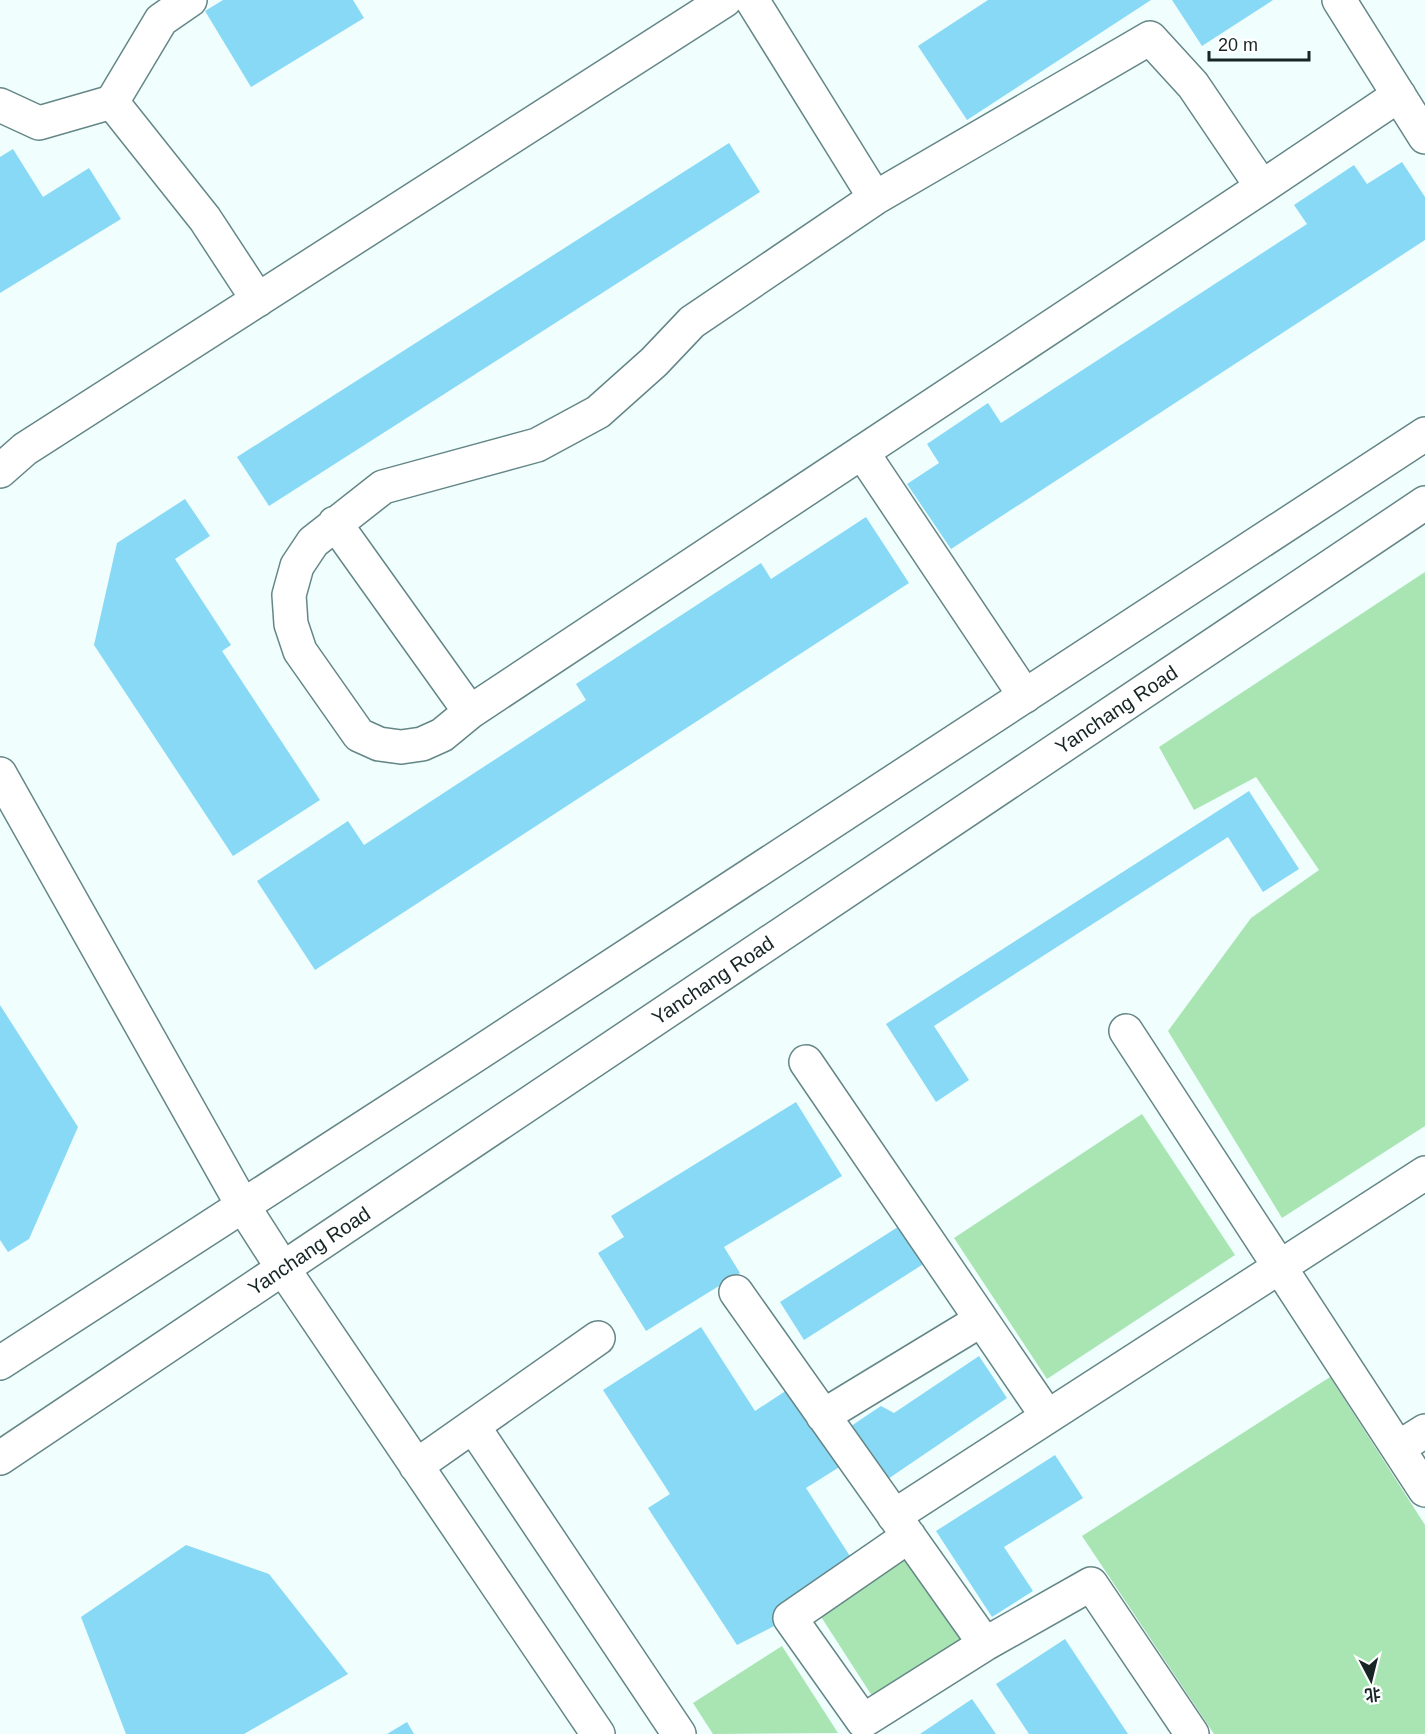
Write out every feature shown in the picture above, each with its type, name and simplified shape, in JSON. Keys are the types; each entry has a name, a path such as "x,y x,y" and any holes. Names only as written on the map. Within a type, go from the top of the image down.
{"street":[{"path":"0,105 39,123 112,102 161,20 190,0"},
{"path":"0,471 25,449 725,0"},
{"path":"753,0 875,198"},
{"path":"1339,0 1425,137"},
{"path":"1262,187 1193,85 1150,38 875,198 692,322 654,362 598,412 537,445 383,487 312,542 297,566 289,595 291,624 300,651 359,735 379,744 401,747 422,744 442,735 470,712 1262,187 1399,95"},
{"path":"112,102 205,219 258,300"},
{"path":"0,1363 1425,434"},
{"path":"862,452 1025,696"},
{"name":"Yanchang Road","path":"0,1458 1425,503"},
{"path":"335,523 470,712"},
{"path":"0,774 243,1206 598,1734"},
{"path":"1126,1031 1425,1490"},
{"path":"806,1062 1047,1416"},
{"path":"1192,1734 1091,1584 985,1644 863,1721 790,1618 902,1526 1047,1416 1425,1173"},
{"path":"736,1292 985,1644"},
{"path":"824,1416 981,1320"},
{"path":"416,1466 598,1338"},
{"path":"473,1426 679,1734"},
{"path":"1398,1448 1425,1431"}],"green space":[{"path":"1425,572 1425,1126 1282,1218 1168,1031 1251,918 1319,870 1256,777 1194,810 1159,747"},
{"path":"1142,1114 1235,1255 1047,1379 954,1238"},
{"path":"1330,1377 1425,1525 1425,1734 1214,1734 1082,1536"},
{"path":"906,1555 963,1642 874,1699 818,1612"},
{"path":"782,1646 838,1733 713,1734 693,1703"}],"building":[{"path":"223,0 353,0 364,18 251,87 205,11"},
{"path":"988,0 1151,0 967,120 918,46"},
{"path":"1172,0 1273,0 1202,46"},
{"path":"729,143 760,192 269,506 237,457"},
{"path":"13,149 43,197 89,168 121,219 0,293 0,157"},
{"path":"1402,162 1425,197 1425,240 951,549 907,484 939,463 927,444 988,403 1001,423 1307,224 1294,205 1354,165 1367,184"},
{"path":"185,499 210,536 175,559 231,645 222,651 320,800 233,856 94,645 117,543"},
{"path":"866,517 909,583 315,970 257,881 348,821 364,845 586,700 576,684 761,563 771,579"},
{"path":"1249,791 1299,869 1263,892 1228,837 934,1026 969,1080 936,1102 886,1024"},
{"path":"0,1005 78,1127 29,1239 8,1252 0,1240"},
{"path":"796,1102 842,1176 724,1247 740,1273 646,1331 598,1253 624,1237 611,1216"},
{"path":"901,1225 925,1263 804,1340 780,1302"},
{"path":"701,1327 755,1411 790,1388 841,1466 806,1488 857,1567 790,1618 737,1645 648,1508 670,1494 603,1390"},
{"path":"979,1356 1007,1398 885,1481 848,1428 881,1406 894,1413"},
{"path":"1055,1455 1083,1498 1004,1547 1033,1591 992,1617 936,1531"},
{"path":"186,1545 269,1574 348,1674 244,1734 126,1734 81,1617"},
{"path":"1065,1639 1128,1734 1029,1734 996,1684"},
{"path":"972,1699 996,1734 920,1734"},
{"path":"407,1722 414,1734 387,1734"}]}
